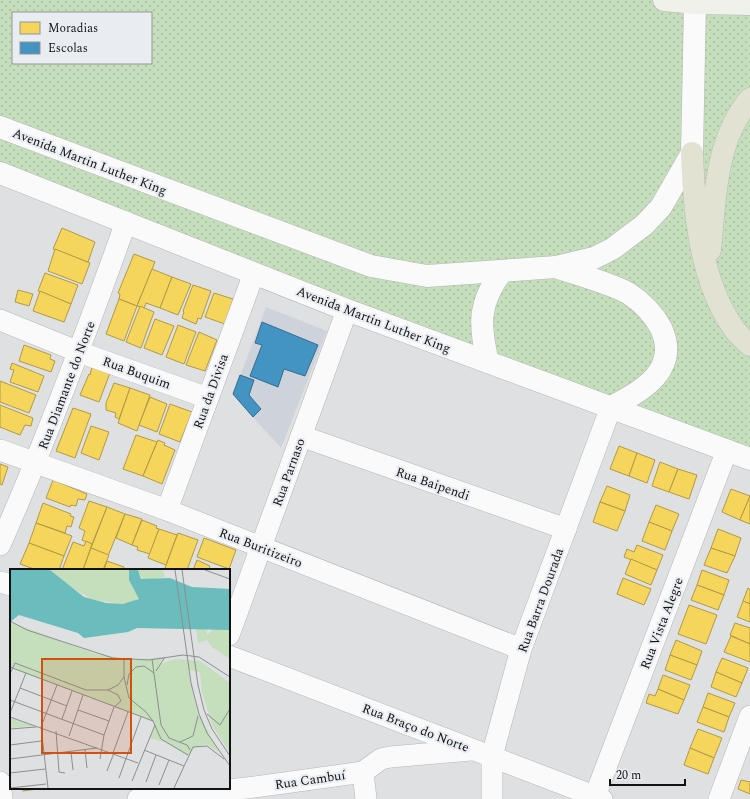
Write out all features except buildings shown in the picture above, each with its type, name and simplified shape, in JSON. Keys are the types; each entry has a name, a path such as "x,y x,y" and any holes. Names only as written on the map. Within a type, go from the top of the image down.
{"highway":[{"path":"708,272 722,158 733,126 750,99"},
{"path":"692,153 694,204 708,272 719,304 735,331 750,345"}],"main road":[{"path":"664,0 694,3 750,4"}],"street":[{"path":"692,153 694,3"},
{"name":"Avenida Martin Luther King","path":"0,127 371,266 427,276 556,267 594,258 612,249 644,225 661,207 692,153"},
{"name":"Avenida Martin Luther King","path":"0,173 347,310 750,459"},
{"name":"Rua Diamante do Norte","path":"0,545 36,464 80,352 126,222"},
{"path":"556,267 626,292 643,303 657,320 665,337 667,354 662,369 652,381 611,407"},
{"path":"488,362 482,326 482,313 490,287 502,271"},
{"name":"Rua da Divisa","path":"167,510 254,272"},
{"name":"Rua Parnaso","path":"230,632 347,310"},
{"name":"Rua Buquim","path":"0,320 80,352 208,398"},
{"name":"Rua Barra Dourada","path":"492,799 485,753 521,649 611,407"},
{"name":"Rua Baipendi","path":"301,436 566,529"},
{"name":"Rua Buritizeiro","path":"0,450 167,510 521,649"},
{"name":"Rua Vista Alegre","path":"599,798 727,450"},
{"path":"0,582 10,585"},
{"name":"Rua Braço do Norte","path":"230,656 599,798"},
{"path":"719,799 750,716"},
{"name":"Rua Cambuí","path":"138,799 247,793 363,772 381,759 390,757 485,753"},
{"path":"363,772 366,799"},
{"path":"0,782 2,799"},
{"path":"125,789 126,799"}],"shaded area":[{"path":"266,307 327,331 281,448 233,395"}],"green space":[{"path":"0,0 672,0 750,7 750,459 0,173"}]}
